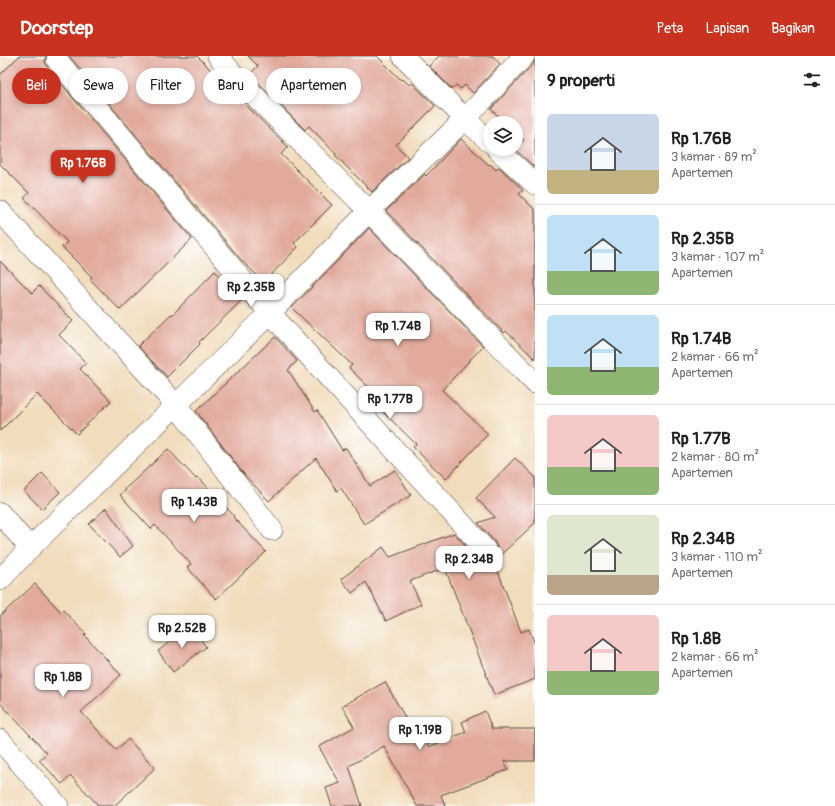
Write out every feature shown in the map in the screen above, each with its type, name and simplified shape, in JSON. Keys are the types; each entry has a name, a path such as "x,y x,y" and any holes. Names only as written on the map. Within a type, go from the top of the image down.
{"street":[{"path":"218,56 535,383"},
{"path":"403,56 483,136"},
{"path":"0,580 30,548 270,313 369,211 465,119 524,56"},
{"path":"57,60 270,313 485,550"},
{"path":"505,156 535,184"},
{"path":"0,211 176,405 272,530"},
{"path":"0,513 30,548"},
{"path":"0,740 58,806"}],"building":[{"path":"19,56 46,56 45,62 48,68 12,68 12,104 61,104 61,83 69,93 69,104 78,104 192,239 120,310 90,279 92,277 62,247 67,242 24,198 29,193 0,164 0,75"},
{"path":"69,56 197,56 209,68 203,68 203,104 245,104 288,147 281,154 332,205 294,243 298,247 264,282 243,262 110,104 128,104 128,68 79,68"},
{"path":"248,56 377,56 401,80 403,79 409,85 412,83 435,106 396,145 408,157 372,192 335,155 336,154 309,126 305,130 279,104 361,104 361,68 266,68 266,90 258,82 258,68 256,68 258,66"},
{"path":"439,56 493,56 500,64 473,93 465,85 461,89 456,85 452,89 429,66"},
{"path":"535,60 535,168 522,156 524,140 523,116 498,116 491,109"},
{"path":"461,139 489,165 490,164 496,170 499,167 523,190 519,194 535,210 535,359 506,331 504,333 386,211 425,174 426,176"},
{"path":"369,228 483,346 442,390 488,434 446,479 413,447 416,444 380,409 385,403 349,368 352,365 292,308"},
{"path":"0,261 32,293 39,286 73,321 59,335 86,363 80,369 111,401 77,434 37,394 0,431"},
{"path":"215,271 242,300 199,342 200,344 167,377 138,346 171,314 172,315"},
{"path":"275,337 297,361 288,370 315,412 317,410 342,450 346,448 370,486 395,470 411,495 364,524 341,488 337,491 316,458 269,501 242,472 196,411"},
{"path":"168,449 196,479 198,477 266,552 216,599 187,567 191,564 155,525 151,529 120,495"},
{"path":"515,458 535,477 535,523 494,561 521,632 529,629 535,644 535,679 494,695 445,568 410,581 421,604 386,621 366,582 352,593 341,579 383,547 390,557 454,533 476,557 487,561 493,558 496,553 497,546 478,523 495,517 476,498"},
{"path":"42,473 60,492 42,509 24,491"},
{"path":"106,508 133,546 120,557 89,524"},
{"path":"35,584 61,612 63,610 86,634 84,635 121,675 81,712 116,750 128,739 155,768 114,806 99,806 71,776 62,784 39,760 47,753 0,703 0,616"},
{"path":"191,626 206,647 173,672 158,651"},
{"path":"385,682 416,737 422,734 429,747 466,732 462,722 485,711 492,729 535,729 535,761 504,761 508,770 441,795 445,806 417,806 384,746 349,766 362,806 332,806 326,788 340,783 319,747 354,727 342,706"}]}
